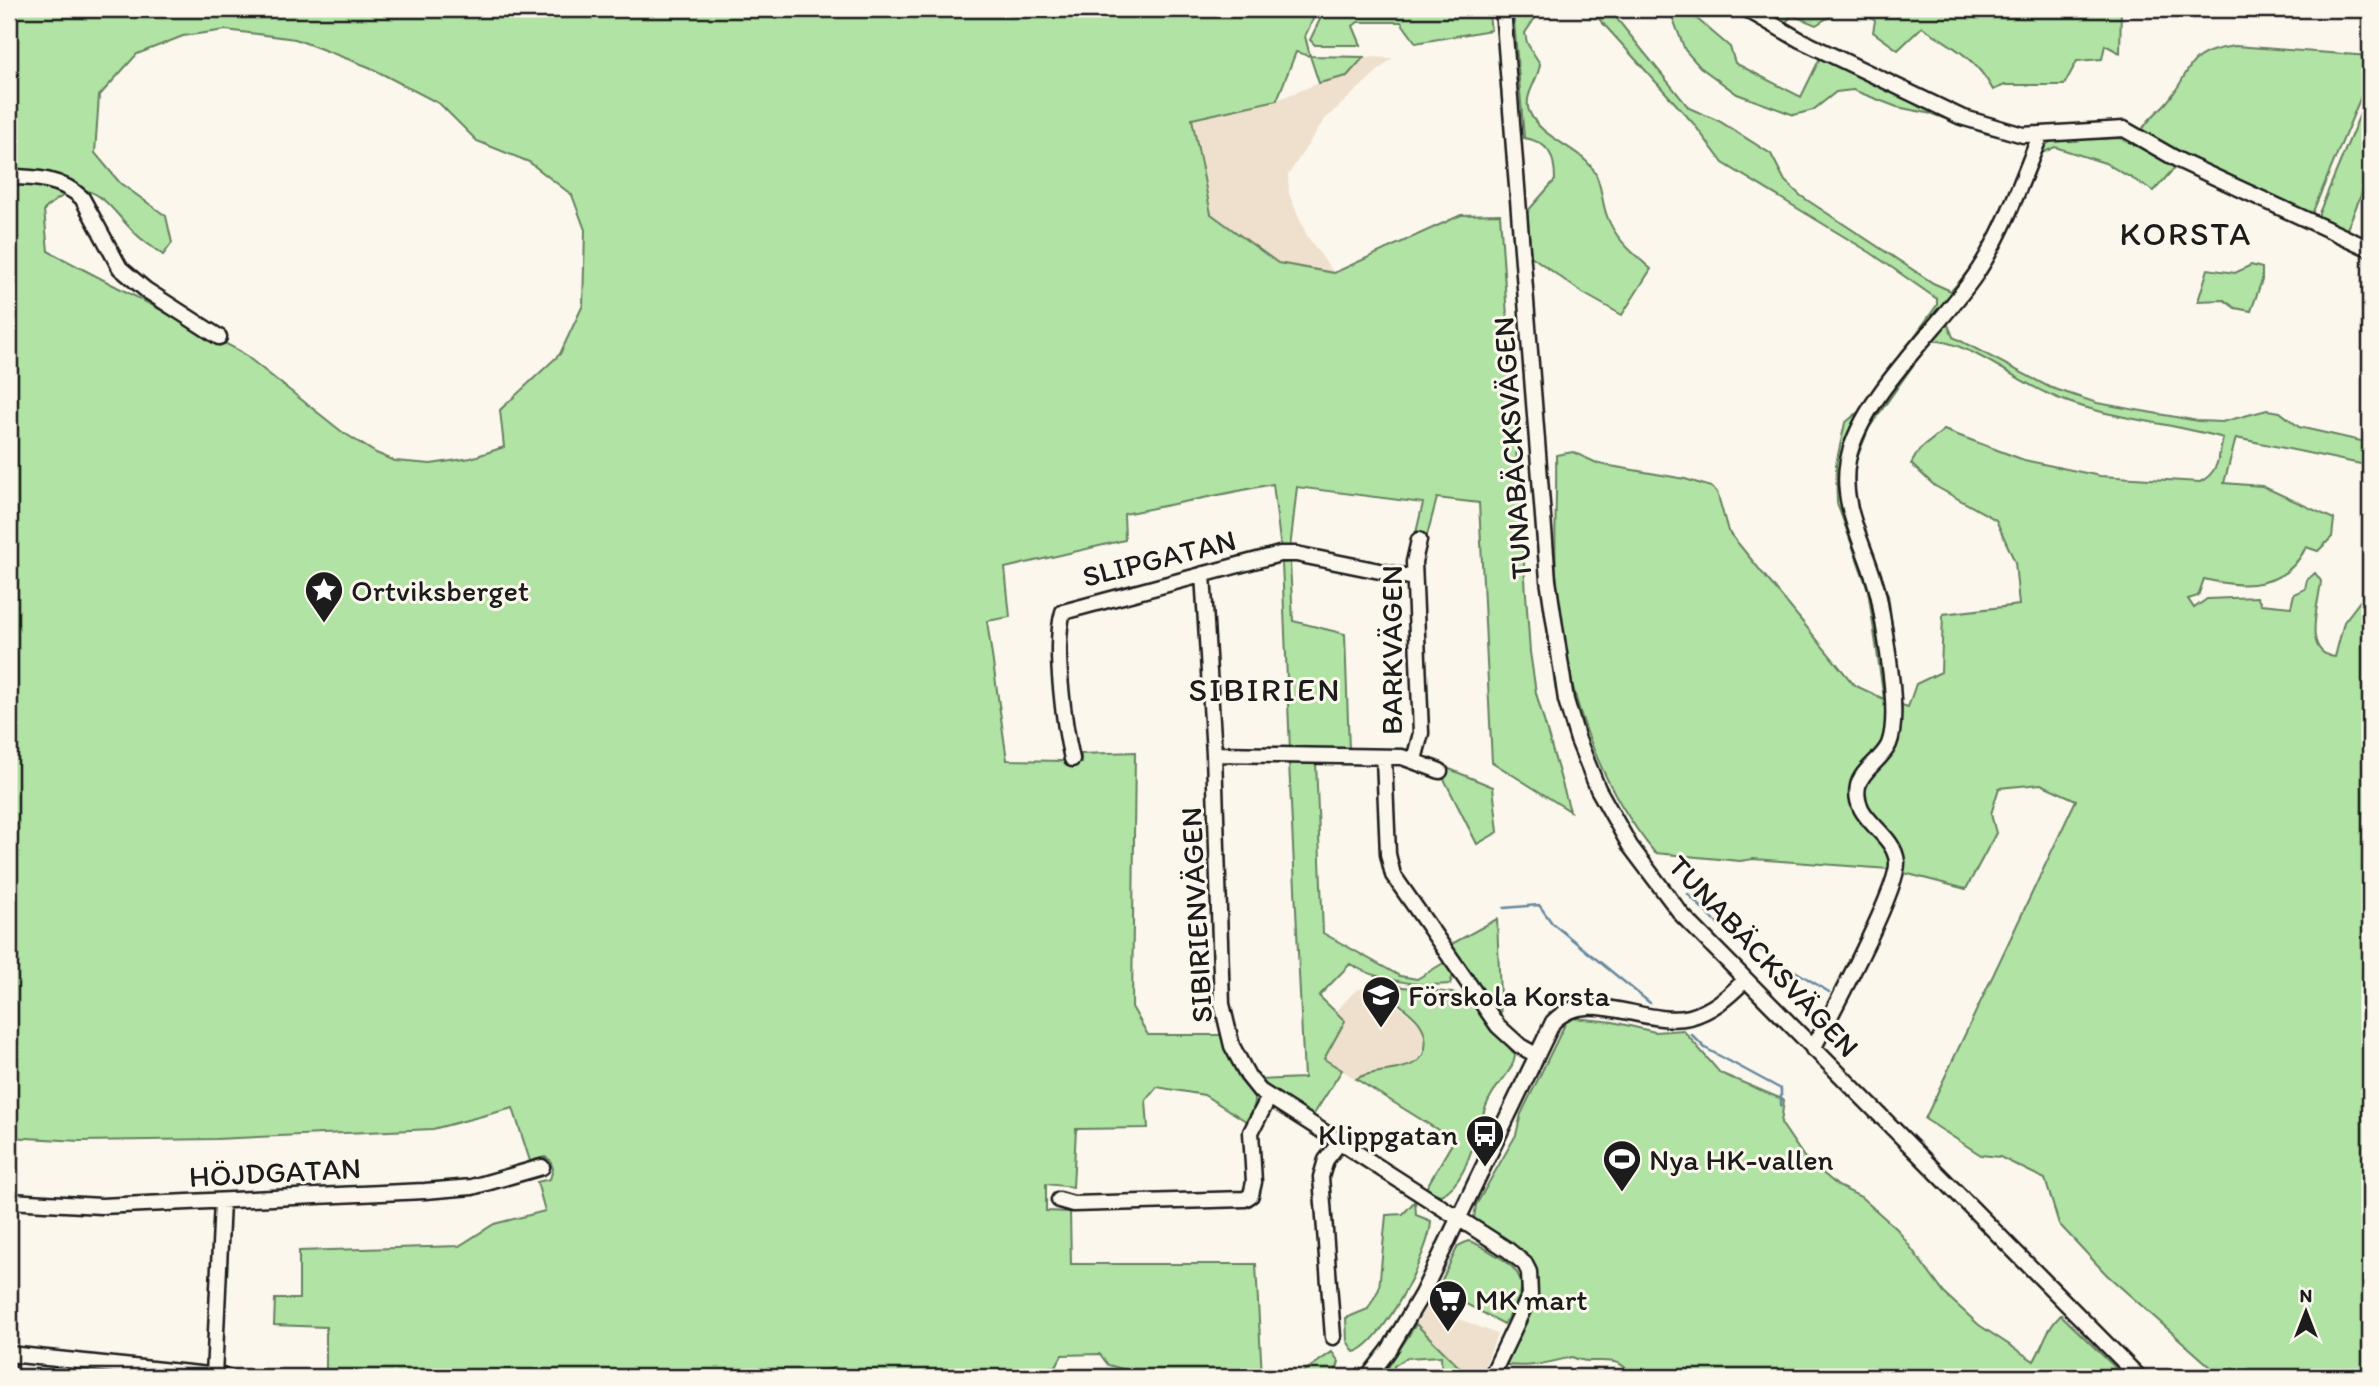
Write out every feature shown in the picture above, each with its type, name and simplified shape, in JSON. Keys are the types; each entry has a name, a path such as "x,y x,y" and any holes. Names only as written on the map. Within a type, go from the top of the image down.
{"street":[{"name":"TUNABÄCKSVÄGEN","path":"1503,9 1553,630 1566,700 1578,740 1598,789 1630,846 1682,915 1744,981 2139,1377"},
{"path":"1746,9 1801,40 1961,117 2007,131 2040,136 2124,130 2180,161 2370,249"},
{"path":"1813,1049 1888,897 1897,871 1894,847 1866,817 1859,802 1861,779 1888,748 1892,736 1894,706 1877,590 1847,499 1848,462 1862,424 1982,265 2040,136"},
{"path":"9,177 44,179 73,190 82,198 120,268 146,290 219,337"},
{"name":"BARKVÄGEN","path":"1414,760 1421,733 1414,578 1419,540"},
{"name":"SLIPGATAN","path":"1072,759 1066,739 1060,648 1063,612 1280,554 1296,554 1414,578"},
{"name":"SIBIRIENVÄGEN","path":"1203,574 1226,1026 1248,1076 1269,1097 1461,1218"},
{"path":"1214,754 1414,760 1440,771"},
{"path":"1384,758 1388,855 1393,875 1498,1026 1536,1055"},
{"path":"1368,1377 1407,1322 1461,1218 1553,1022 1568,1010 1589,1006 1651,1018 1676,1019 1707,1011 1744,981"},
{"path":"1059,1200 1073,1204 1245,1199 1251,1195 1254,1182 1252,1125 1269,1097"},
{"path":"1333,1337 1321,1177 1326,1160 1340,1142"},
{"name":"HÖJDGATAN","path":"9,1201 102,1206 472,1187 542,1167"},
{"path":"9,1354 221,1377 222,1201"},
{"path":"1461,1218 1508,1250 1525,1264 1529,1272 1530,1295 1491,1377"},
{"path":"9,1371 12,1377"}],"shaded area":[{"path":"1364,57 1392,58 1324,120 1288,175 1289,194 1307,236 1334,273 1279,263 1211,214 1192,119 1277,100 1319,83 1347,76"},
{"name":"Förskola Korsta","path":"1378,984 1388,985 1395,1003 1420,1025 1425,1033 1424,1048 1419,1058 1400,1071 1378,1071 1356,1079 1323,1059 1345,1021 1336,1011 1356,990"},
{"path":"1427,1306 1497,1334 1481,1377 1469,1377 1416,1324"}],"green space":[{"path":"9,9 1318,9 1305,36 1310,56 1296,52 1277,100 1192,119 1211,214 1278,263 1334,273 1461,215 1500,214 1530,652 1536,693 1570,811 1492,762 1479,503 1437,498 1426,539 1415,537 1423,503 1297,487 1290,549 1281,550 1273,484 1124,514 1125,540 1005,568 1010,617 987,621 1007,760 1064,761 1067,766 1081,763 1081,754 1135,752 1132,1007 1148,1035 1221,1035 1255,1101 1246,1121 1204,1095 1157,1087 1146,1100 1148,1128 1076,1129 1073,1187 1046,1184 1046,1211 1070,1212 1071,1264 1256,1264 1262,1377 1151,1377 1108,1365 1100,1354 1062,1355 1056,1366 996,1377 860,1377 835,1368 791,1377 326,1377 326,1327 274,1325 275,1299 299,1299 299,1251 459,1246 494,1224 545,1211 537,1182 550,1179 553,1169 550,1160 545,1157 530,1161 513,1108 433,1129 216,1139 80,1141 9,1137","holes":["226,30 295,39 369,67 440,104 477,141 529,162 572,195 585,230 583,305 560,354 500,410 504,447 471,458 431,464 395,461 376,453 341,431 240,351 48,251 44,210 60,197 74,191 96,194 139,237 163,255 172,243 166,216 120,183 95,153 99,96 137,54 183,36"]},
{"path":"1325,9 1488,9 1491,30 1416,43 1401,22 1358,22 1353,26 1361,45 1315,45 1310,40"},
{"path":"1513,9 1541,9 1525,33 1527,43 1540,64 1528,99 1529,111 1542,129 1578,154 1593,169 1610,224 1625,245 1651,269 1622,315 1581,292 1531,256 1526,213 1555,180 1555,171 1552,157 1545,147 1524,138"},
{"path":"1590,9 1609,9 1689,108 1719,121 1771,154 1785,181 1801,196 1933,283 1951,291 1985,244 2027,155 2002,218 1979,263 1866,406 1852,435 1844,466 1843,499 1877,605 1889,701 1908,707 1916,684 1941,672 1943,614 2019,605 2015,562 1996,520 1935,486 1911,464 1919,450 1944,430 2024,460 2100,476 2200,482 2214,469 2223,438 2067,402 1973,353 1943,342 1930,341 1869,428 1855,463 1854,501 1888,595 1898,668 1893,672 1882,593 1850,497 1852,462 1860,437 1891,384 1964,296 1946,320 1953,337 2049,387 2097,403 2198,421 2222,422 2267,410 2280,412 2299,427 2370,443 2370,466 2236,438 2224,483 2262,486 2334,519 2332,537 2318,551 2306,547 2298,561 2275,578 2249,584 2204,579 2198,596 2188,599 2194,608 2207,599 2257,597 2261,604 2291,607 2294,594 2305,589 2307,580 2315,573 2321,581 2314,626 2315,637 2318,647 2325,654 2335,657 2344,622 2370,588 2370,1377 2222,1377 2107,1275 2059,1224 2045,1179 2000,1157 1981,1155 1925,1119 2076,800 2041,784 1999,788 1991,814 1996,833 1966,889 1889,869 1753,859 1740,861 1655,853 1613,790 1583,721 1564,647 1556,572 1556,455 1573,452 1599,464 1685,479 1711,487 1717,492 1728,531 1854,685 1884,699 1868,590 1837,503 1836,464 1845,423 1863,408 1937,305 1937,299 1871,253 1723,163 1693,123"},
{"path":"1699,9 1696,18 1730,47 1735,63 1801,97 1821,56 2016,139 1987,134 1932,114 1897,107 1853,90 1836,92 1813,110 1794,115 1737,94 1700,67 1685,50 1670,11"},
{"path":"1755,9 1842,9 1816,25 1792,15 1783,26"},
{"path":"1859,9 2121,9 2120,53 2105,45 2102,59 2077,61 2064,85 2005,85 1993,90 1971,61 1922,27 1898,50 1873,32 1875,21"},
{"path":"2235,46 2370,56 2370,75 2312,214 2309,215 2162,148 2141,133 2175,92 2197,59 2206,53"},
{"path":"1310,56 1364,57 1347,76 1319,83"},
{"path":"2370,90 2370,173 2345,234 2319,218 2319,213"},
{"path":"2120,138 2178,164 2154,191 2105,163 2055,147 2040,154 2040,149 2053,140"},
{"path":"2251,265 2262,268 2262,280 2251,311 2235,308 2224,300 2198,301 2208,269 2235,273"},
{"path":"1290,562 1293,621 1345,634 1349,750 1290,750 1282,563"},
{"path":"1289,762 1316,762 1323,933 1400,976 1417,979 1445,962 1453,975 1450,984 1412,983 1385,978 1350,964 1319,996 1345,1021 1324,1059 1342,1070 1312,1117 1259,1080 1304,1078"},
{"path":"1447,768 1493,787 1498,832 1477,844 1444,779"},
{"path":"1497,919 1501,1022 1448,946"},
{"path":"1388,985 1467,995 1515,1055 1512,1066 1486,1107 1460,1177 1441,1195 1425,1190 1454,1140 1356,1079 1412,1065 1420,1059 1425,1050 1422,1028 1395,999"},
{"path":"1574,1018 1613,1022 1655,1032 1683,1030 1720,1073 1784,1100 1781,1123 1804,1157 1838,1186 1861,1197 1897,1229 1944,1293 1979,1325 2034,1361 2049,1331 2061,1315 2125,1377 1631,1377 1620,1364 1572,1357 1528,1366 1501,1364 1537,1294 1535,1278 1481,1228 1474,1218 1476,1205 1516,1135 1521,1114 1566,1022"},
{"path":"1415,1201 1416,1215 1431,1221 1423,1252 1391,1315 1365,1346 1354,1352 1347,1341 1346,1318 1368,1309 1379,1289 1386,1215 1403,1214"},
{"path":"1468,1241 1498,1256 1517,1272 1520,1295 1504,1324 1455,1298 1452,1304 1435,1295 1458,1246"},
{"path":"1416,1324 1469,1377 1442,1377 1441,1356 1406,1358 1394,1366 1394,1377 1382,1377"},
{"path":"1332,1352 1339,1362 1334,1377 1296,1377"}],"waterway":[{"path":"1688,894 1717,923 1829,992"},
{"path":"1504,908 1539,905 1552,923 1650,1003"},
{"path":"1691,1034 1705,1048 1781,1089 1781,1106"}],"place":[{"name":"Ortviksberget","path":"324,624"},
{"name":"Förskola Korsta","path":"1381,1029"},
{"name":"Klippgatan","path":"1485,1168"},
{"name":"Nya HK-vallen","path":"1622,1193"},
{"name":"MK mart","path":"1448,1333"}],"district":[{"name":"KORSTA","path":"2186,233"},
{"name":"SIBIRIEN","path":"1265,689"}]}
